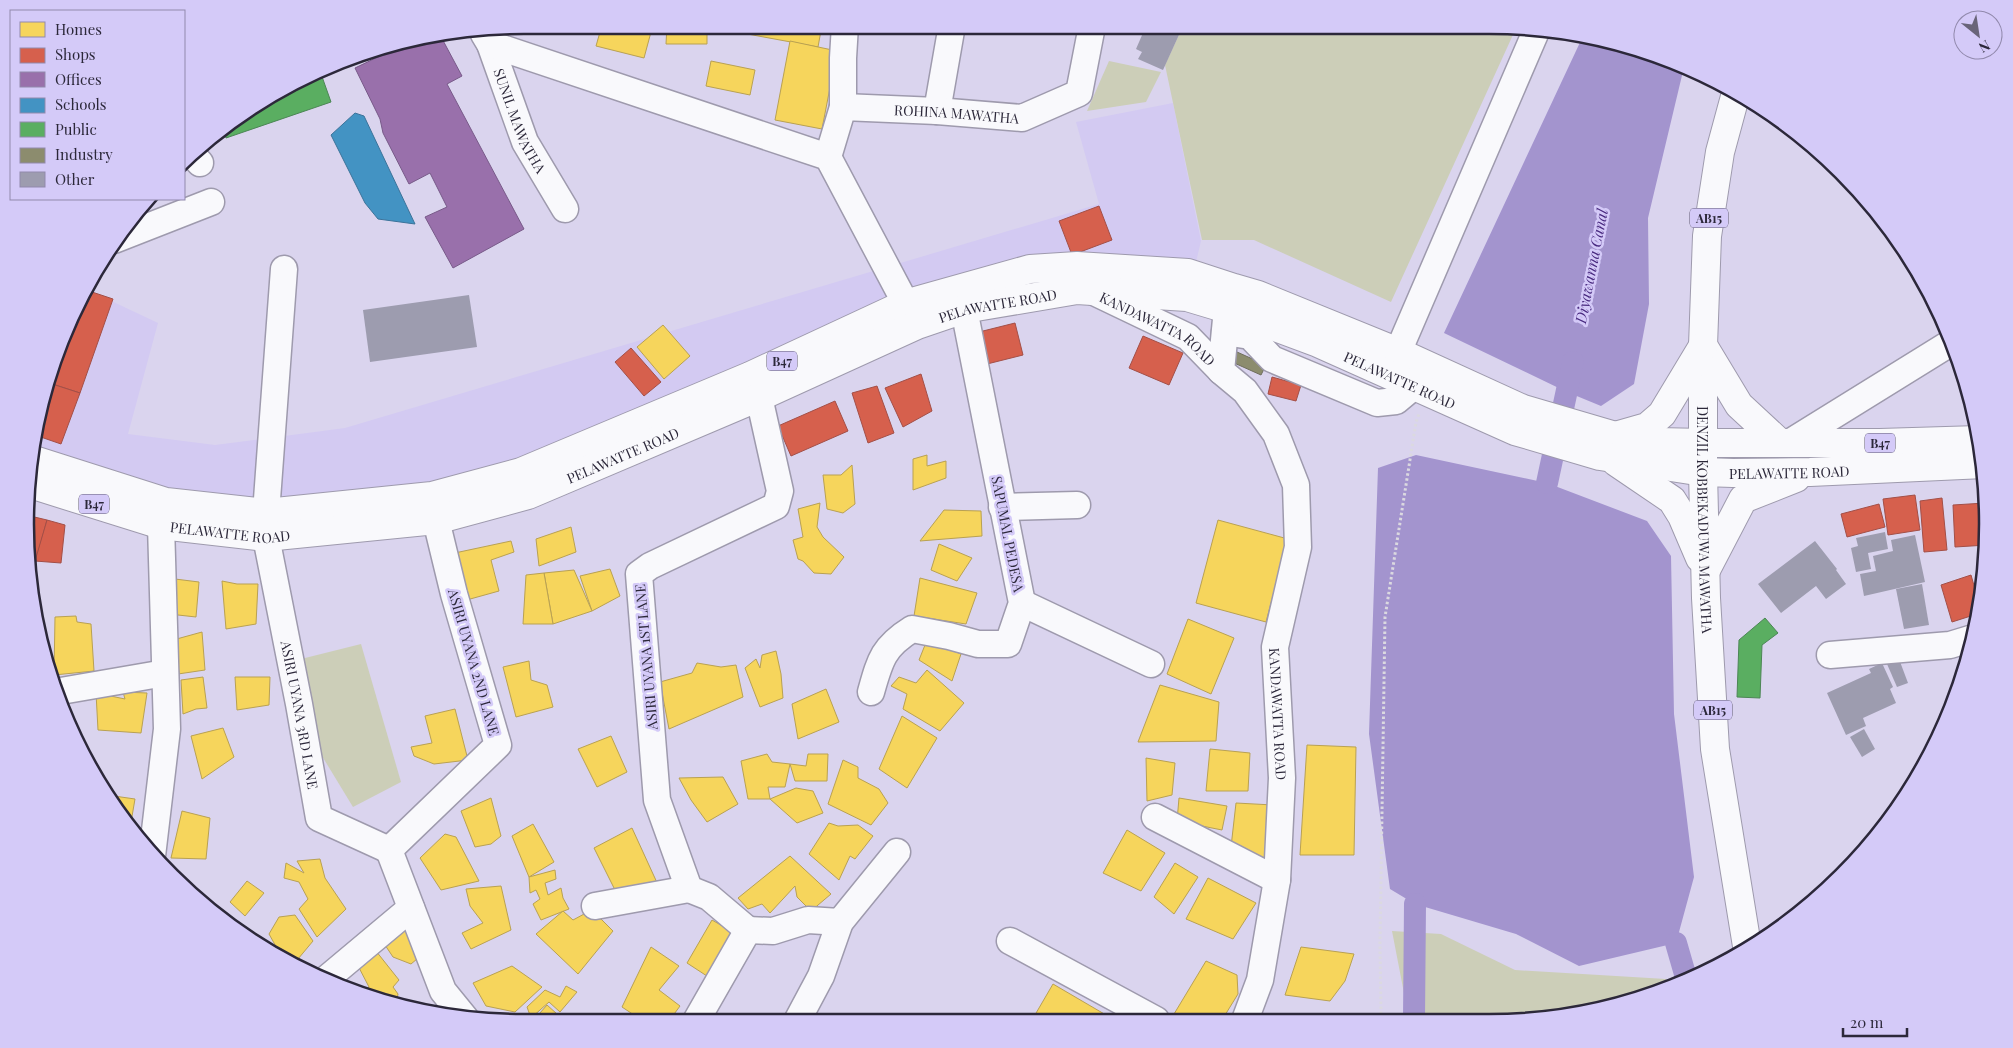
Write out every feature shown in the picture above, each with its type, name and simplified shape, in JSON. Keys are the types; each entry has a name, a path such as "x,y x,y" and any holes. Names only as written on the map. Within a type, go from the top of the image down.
{"main road":[{"name":"DENZIL KOBBEKADUWA MAWATHA","path":"1734,99 1720,152 1706,236 1703,346 1703,472 1705,571 1715,749 1746,941"},
{"name":"PELAWATTE ROAD","path":"36,485 164,513 266,525 436,520 528,495 911,314 1030,269 1077,266 1188,273 1241,313 1318,343 1420,389 1519,420 1703,472 1810,472 1975,464"},
{"name":"PELAWATTE ROAD","path":"911,314 964,309 1077,290 1187,297 1241,313 1398,352 1519,420"},
{"path":"1705,571 1682,516 1672,500 1608,446 1647,426 1662,414 1703,346 1739,405 1784,443"},
{"name":"PELAWATTE ROAD","path":"266,525 432,496 521,472 754,387"},
{"name":"PELAWATTE ROAD","path":"1608,446 1657,442 1880,444 1972,440"},
{"name":"PELAWATTE ROAD","path":"38,462 164,513"},
{"path":"1705,571 1743,499 1810,472"}],"street":[{"path":"828,157 843,107 844,34"},
{"path":"937,111 951,34"},
{"name":"ROHINA MAWATHA","path":"843,107 937,111 1022,118 1079,93 1097,34"},
{"path":"1398,352 1534,36"},
{"path":"486,37 828,157 911,314"},
{"name":"SUNIL MAWATHA","path":"486,37 525,142 565,209"},
{"path":"129,234 211,202"},
{"path":"266,525 284,269"},
{"name":"KANDAWATTA ROAD","path":"1089,290 1188,337 1221,371 1245,391 1276,434 1296,485 1298,547 1275,647 1282,778 1277,880 1260,980 1247,1014"},
{"name":"SAPUMAL PEDESA","path":"871,692 881,659 895,639 912,629 978,644 1008,644 1022,603 964,309"},
{"name":"KANDAWATTA ROAD","path":"1221,371 1241,313"},
{"path":"1784,443 1946,346"},
{"name":"ASIRI UYANA 1ST LANE","path":"689,889 658,800 639,574 650,566 776,506 780,492 754,387"},
{"path":"1002,507 1077,505"},
{"path":"153,845 167,729 164,513"},
{"name":"ASIRI UYANA 2ND LANE","path":"389,850 498,745 454,594 436,520"},
{"name":"ASIRI UYANA 3RD LANE","path":"266,525 319,818 389,850"},
{"path":"1022,603 1152,664"},
{"path":"1830,655 1950,645 1965,641"},
{"path":"63,691 165,673"},
{"path":"1154,817 1277,880"},
{"path":"389,850 443,992 458,1010"},
{"path":"801,1014 821,976 840,922 897,852"},
{"path":"595,906 689,889 709,896 748,930 773,931 808,920 840,922"},
{"path":"331,975 411,908"},
{"path":"700,1014 748,930"},
{"path":"1010,941 1145,1014"}],"path":[{"path":"1381,1014 1380,943 1385,617 1420,389"}],"shaded area":[{"path":"1173,103 1201,241 1196,262 1077,260 519,467 431,490 266,507 168,496 39,455 50,397 60,366 71,336 92,292 158,323 128,434 215,445 345,428 1099,204 1076,122"}],"green space":[{"path":"1179,34 1513,35 1391,302 1254,240 1202,240 1165,65"},
{"path":"1109,61 1161,72 1146,102 1087,111"},
{"path":"361,644 401,782 353,807 322,756 301,659"},
{"path":"1392,931 1441,934 1515,970 1666,979 1666,981 1616,998 1553,1010 1489,1014 1408,1014"}],"water":[{"path":"1580,42 1616,50 1682,73 1648,218 1649,304 1634,384 1601,406 1567,392 1444,333"},
{"path":"1416,455 1547,483 1647,521 1671,556 1674,714 1694,877 1676,943 1579,966 1516,934 1415,904 1390,889 1369,734 1378,468"}],"building: Homes":[{"path":"599,34 650,34 644,58 596,46"},
{"path":"667,34 707,34 707,44 666,44"},
{"path":"747,34 820,34 818,47"},
{"path":"790,41 837,51 822,129 775,120"},
{"path":"711,61 755,70 750,95 706,86"},
{"path":"663,325 690,356 664,379 637,347"},
{"path":"927,455 927,466 946,461 946,478 913,490 913,459"},
{"path":"852,465 855,504 843,513 827,509 823,475 841,475"},
{"path":"820,503 817,527 823,537 844,557 831,574 814,573 803,561 798,559 793,540 803,537 798,509"},
{"path":"944,510 981,511 982,536 920,541"},
{"path":"1218,520 1288,539 1266,622 1196,603"},
{"path":"571,527 576,552 539,566 536,539"},
{"path":"511,541 514,552 491,560 499,591 463,601 450,554"},
{"path":"939,544 972,558 957,581 931,570"},
{"path":"610,569 620,596 592,611 580,576"},
{"path":"574,570 592,611 553,624 544,573"},
{"path":"544,573 553,624 523,624 526,575"},
{"path":"167,578 199,582 196,617 169,614"},
{"path":"920,578 977,593 966,624 914,616"},
{"path":"222,581 237,584 258,584 256,624 226,629"},
{"path":"76,616 77,622 91,624 94,671 58,675 54,664 55,617"},
{"path":"1188,619 1234,638 1211,694 1167,674"},
{"path":"202,632 205,670 178,674 173,640"},
{"path":"927,640 961,654 952,681 919,660"},
{"path":"776,651 781,674 783,698 760,707 745,668 756,659 760,668 762,655"},
{"path":"529,661 531,680 547,685 553,707 516,717 503,667"},
{"path":"697,663 721,667 736,665 743,697 669,729 660,682 692,673"},
{"path":"927,670 964,703 940,731 903,709 907,694 891,686 899,677 916,683"},
{"path":"203,677 207,708 196,709 183,714 181,680"},
{"path":"235,677 270,677 269,705 237,710"},
{"path":"1160,685 1219,702 1216,741 1138,742"},
{"path":"826,689 839,722 798,739 792,704"},
{"path":"123,692 147,693 141,733 98,730 96,693 125,699"},
{"path":"455,709 468,760 434,764 414,756 411,747 432,743 425,716"},
{"path":"902,716 937,738 907,788 879,769"},
{"path":"223,728 234,757 202,779 191,736"},
{"path":"611,736 627,772 597,787 578,749"},
{"path":"1307,745 1356,747 1354,855 1300,855"},
{"path":"1210,749 1250,753 1248,791 1206,791"},
{"path":"767,754 772,762 790,764 785,787 768,787 770,799 748,799 741,761"},
{"path":"808,754 828,754 827,781 795,781 790,764 806,766"},
{"path":"1146,758 1175,763 1172,795 1147,801"},
{"path":"843,760 858,767 858,778 879,789 888,803 871,825 828,804"},
{"path":"723,777 738,804 707,822 691,800 679,778"},
{"path":"796,788 813,791 823,813 797,823 770,799"},
{"path":"116,796 135,799 132,818"},
{"path":"491,798 501,836 491,844 475,847 461,811"},
{"path":"1179,798 1227,806 1222,830 1177,821"},
{"path":"1236,803 1273,805 1269,860 1231,847"},
{"path":"182,811 210,818 206,859 171,858"},
{"path":"829,823 838,826 858,825 873,836 855,859 850,856 839,880 809,854"},
{"path":"533,824 554,862 529,877 512,836"},
{"path":"632,828 659,887 618,896 594,848"},
{"path":"1127,830 1165,853 1141,891 1103,873"},
{"path":"445,834 456,837 479,881 441,890 420,858"},
{"path":"790,856 831,894 811,911 797,897 795,886 770,913 762,904 748,909 738,898"},
{"path":"320,859 325,878 346,909 317,937 299,909 308,899 299,882 284,878 286,863 304,873 297,861"},
{"path":"1175,863 1198,877 1174,914 1154,897"},
{"path":"555,870 556,879 545,883 548,895 561,888 563,898 569,909 541,920 533,904 540,899 536,890 530,893 529,877"},
{"path":"1208,878 1256,903 1233,939 1186,919"},
{"path":"247,881 264,893 245,916 230,902"},
{"path":"501,886 511,930 471,949 462,933 483,923 470,906 466,889"},
{"path":"563,911 573,920 586,913 601,919 613,931 578,974 536,934"},
{"path":"295,915 313,941 298,959 277,947 269,934 279,917"},
{"path":"404,919 423,954 411,964 393,957 381,939"},
{"path":"712,920 735,936 710,978 687,963"},
{"path":"372,946 399,980 393,987 398,994 397,998 368,989 369,987 355,960"},
{"path":"651,947 679,966 659,990 680,1006 674,1014 632,1014 622,1007"},
{"path":"1301,947 1354,954 1345,981 1330,1001 1285,995"},
{"path":"1206,961 1237,975 1238,994 1226,1014 1174,1014"},
{"path":"512,966 542,987 515,1012 486,1006 473,983"},
{"path":"1053,984 1104,1014 1036,1014"},
{"path":"566,986 577,992 560,1012 549,1002 536,1014 530,1014 527,1007 545,990 560,997"},
{"path":"547,1005 557,1014 539,1014"}],"building: Shops":[{"path":"1099,206 1112,240 1072,255 1059,221"},
{"path":"92,292 113,299 80,393 54,385 71,336"},
{"path":"1015,323 1023,355 983,365 975,333"},
{"path":"1143,336 1183,353 1169,385 1129,368"},
{"path":"631,348 661,382 644,396 615,362"},
{"path":"921,374 932,411 903,427 885,388"},
{"path":"1272,377 1301,385 1296,401 1268,394"},
{"path":"54,385 80,393 61,444 42,437"},
{"path":"877,386 894,433 868,443 852,393"},
{"path":"835,401 848,431 791,456 778,426"},
{"path":"1915,495 1920,530 1888,535 1883,499"},
{"path":"1942,498 1947,550 1924,552 1920,501"},
{"path":"1978,503 1978,546 1955,547 1953,505"},
{"path":"1879,504 1885,527 1847,537 1841,514"},
{"path":"34,517 47,520 36,562"},
{"path":"47,520 65,525 61,563 35,560"},
{"path":"1971,575 1975,589 1971,616 1952,622 1941,585"}],"building: Offices":[{"path":"443,41 462,76 447,84 524,229 453,268 425,217 447,207 430,173 409,184 383,133 380,119 355,68 382,55"}],"building: Schools":[{"path":"355,113 364,116 415,224 378,219 365,203 331,135"}],"building: Public":[{"path":"322,77 331,102 226,138 225,136 252,116 279,99"},
{"path":"1765,618 1778,633 1762,645 1760,698 1737,697 1739,640"}],"building: Industry":[{"path":"1237,352 1266,365 1261,375 1232,362"}],"building: Other":[{"path":"1143,34 1179,34 1163,70 1138,59 1142,52 1136,49"},
{"path":"469,295 477,347 370,362 363,310"},
{"path":"1885,532 1888,549 1868,553 1871,569 1856,572 1851,548 1858,546 1856,538"},
{"path":"1915,535 1925,582 1864,596 1860,574 1876,571 1873,556 1893,551 1891,540"},
{"path":"1815,541 1846,584 1826,599 1816,586 1781,613 1758,584"},
{"path":"1922,584 1929,625 1904,629 1896,589"},
{"path":"1899,659 1908,683 1897,687 1887,664"},
{"path":"1882,663 1893,687 1890,689 1896,703 1863,718 1866,726 1846,735 1827,693 1871,673 1869,669"},
{"path":"1864,729 1875,749 1862,757 1850,737"}],"waterway":[{"name":"Diyawanna Canal","path":"1547,483 1573,362"},
{"path":"1414,1014 1415,904"},
{"path":"1676,943 1685,973"}]}
